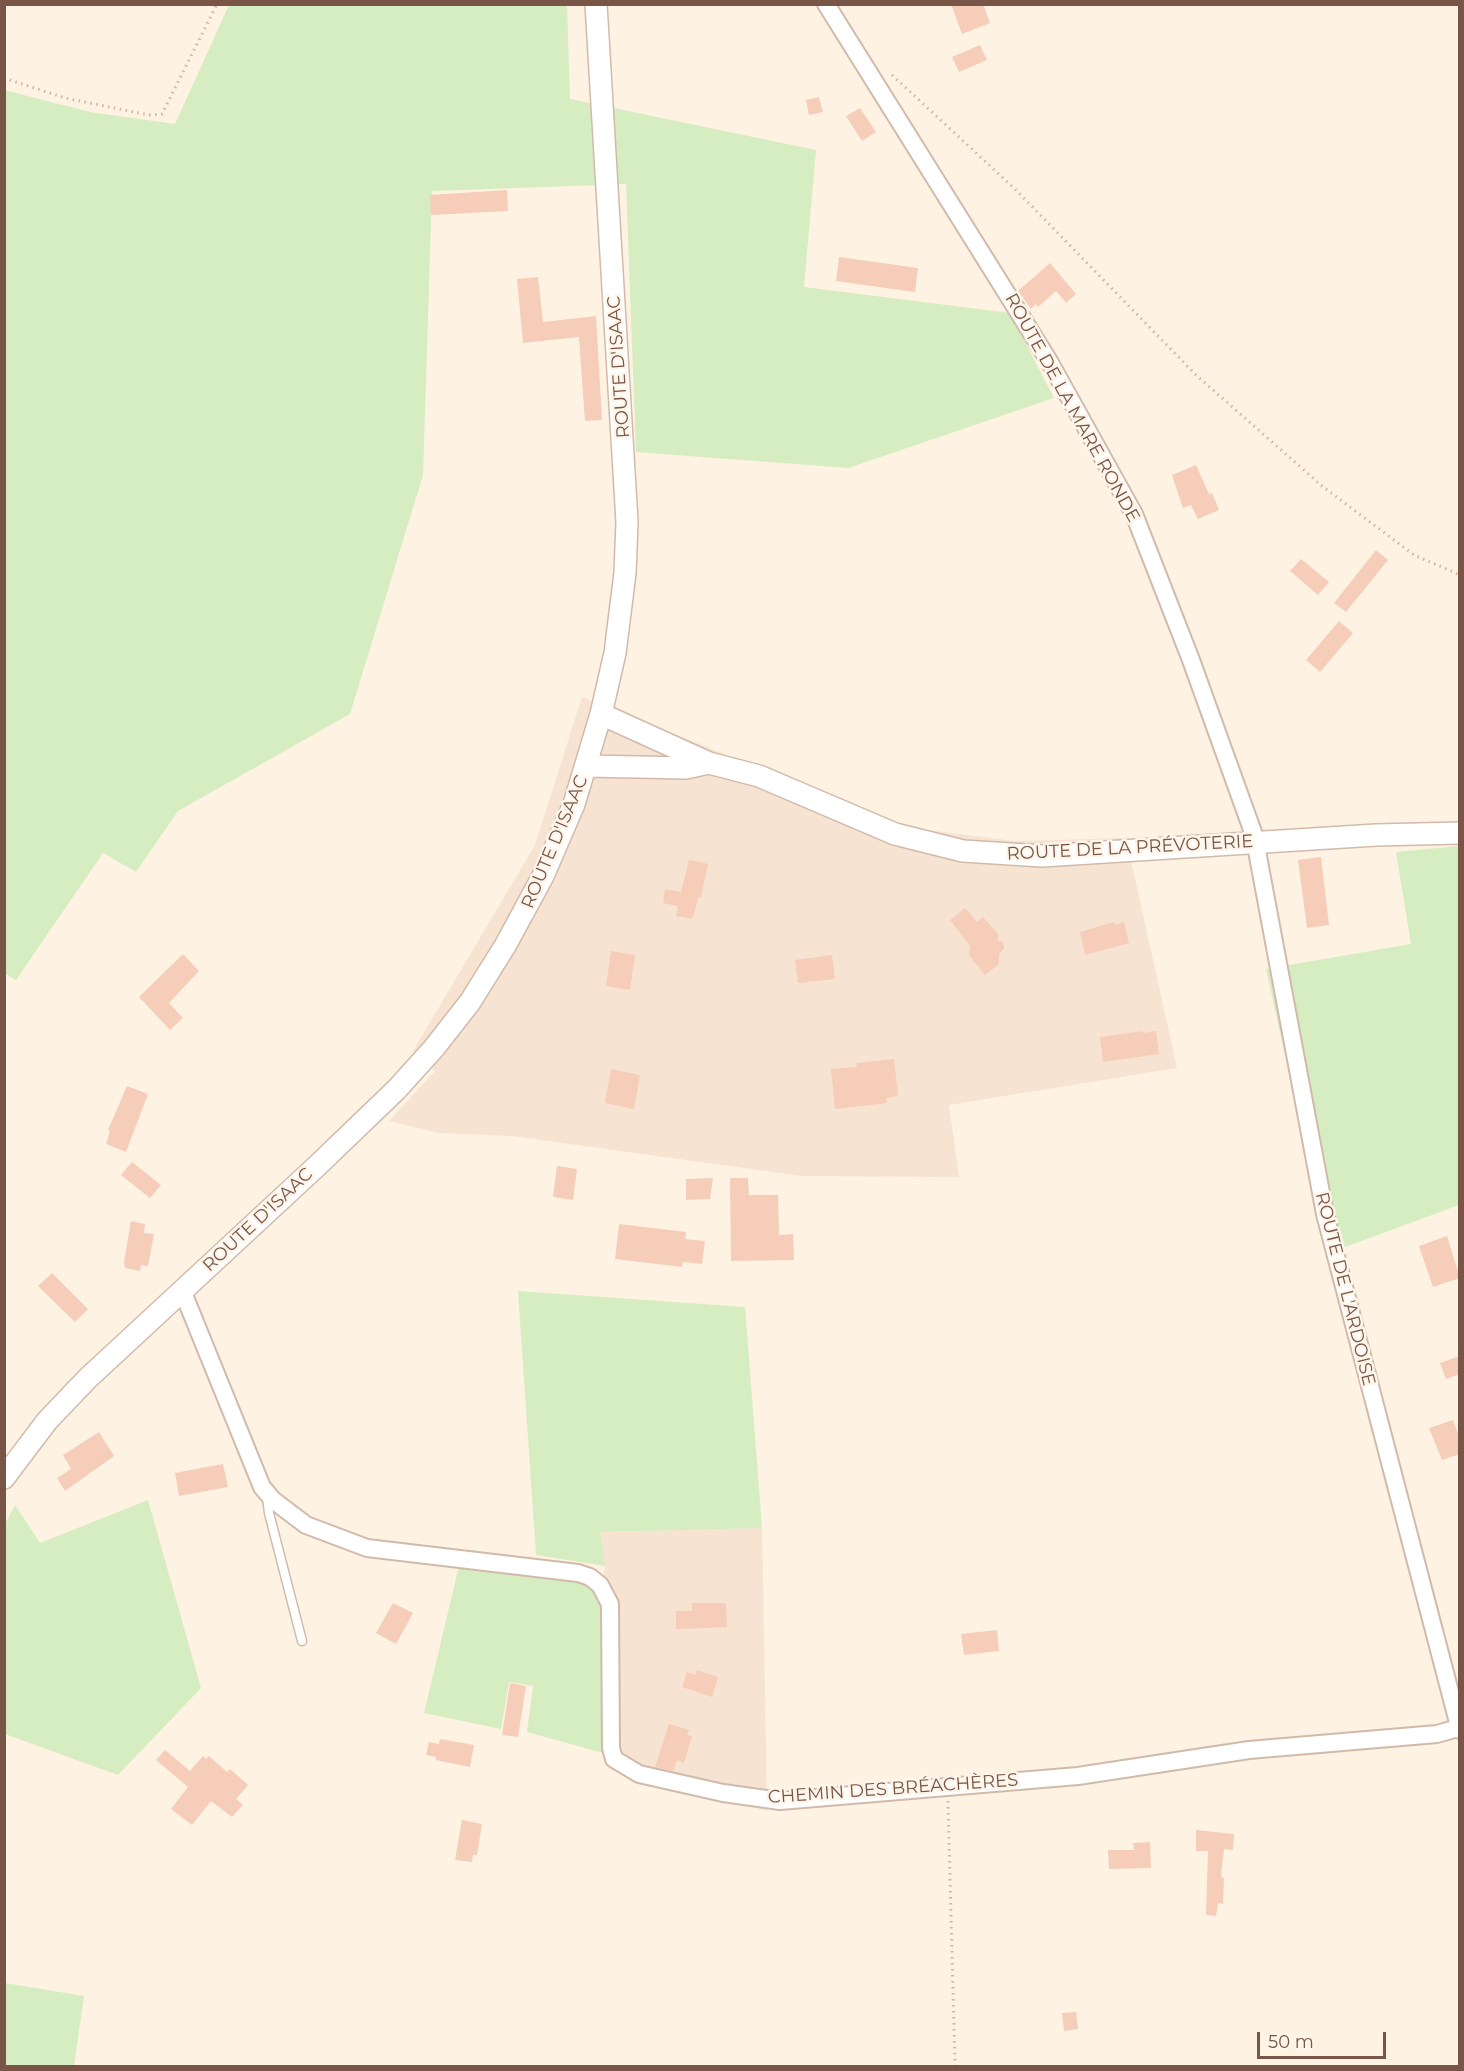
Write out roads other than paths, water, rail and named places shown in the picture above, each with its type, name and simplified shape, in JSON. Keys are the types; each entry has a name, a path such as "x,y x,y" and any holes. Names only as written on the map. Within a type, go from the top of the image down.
{"street":[{"name":"ROUTE D'ISAAC","path":"4,1478 47,1421 87,1379 397,1089 470,1002 505,946 543,876 587,766 601,714 620,623 627,522 596,4"},
{"name":"ROUTE DE LA MARE RONDE","path":"826,4 1049,361 1134,514 1191,660 1255,843"},
{"name":"ROUTE DE LA PRÉVOTERIE","path":"601,714 709,763 759,776 895,834 963,851 1042,856 1376,835 1460,833"},
{"name":"ROUTE DE LA PRÉVOTERIE","path":"587,766 686,768 709,763"},
{"name":"ROUTE DE L'ARDOISE","path":"1255,843 1324,1214 1459,1729"},
{"name":"CHEMIN DES BRÉACHÈRES","path":"182,1290 262,1487 306,1525 368,1548 578,1573 590,1577 600,1585 610,1604 611,1748 614,1759 639,1774 723,1793 780,1801 1078,1776 1249,1750 1437,1734 1459,1729"}],"lane":[{"path":"267,1493 269,1513 302,1641"}]}
